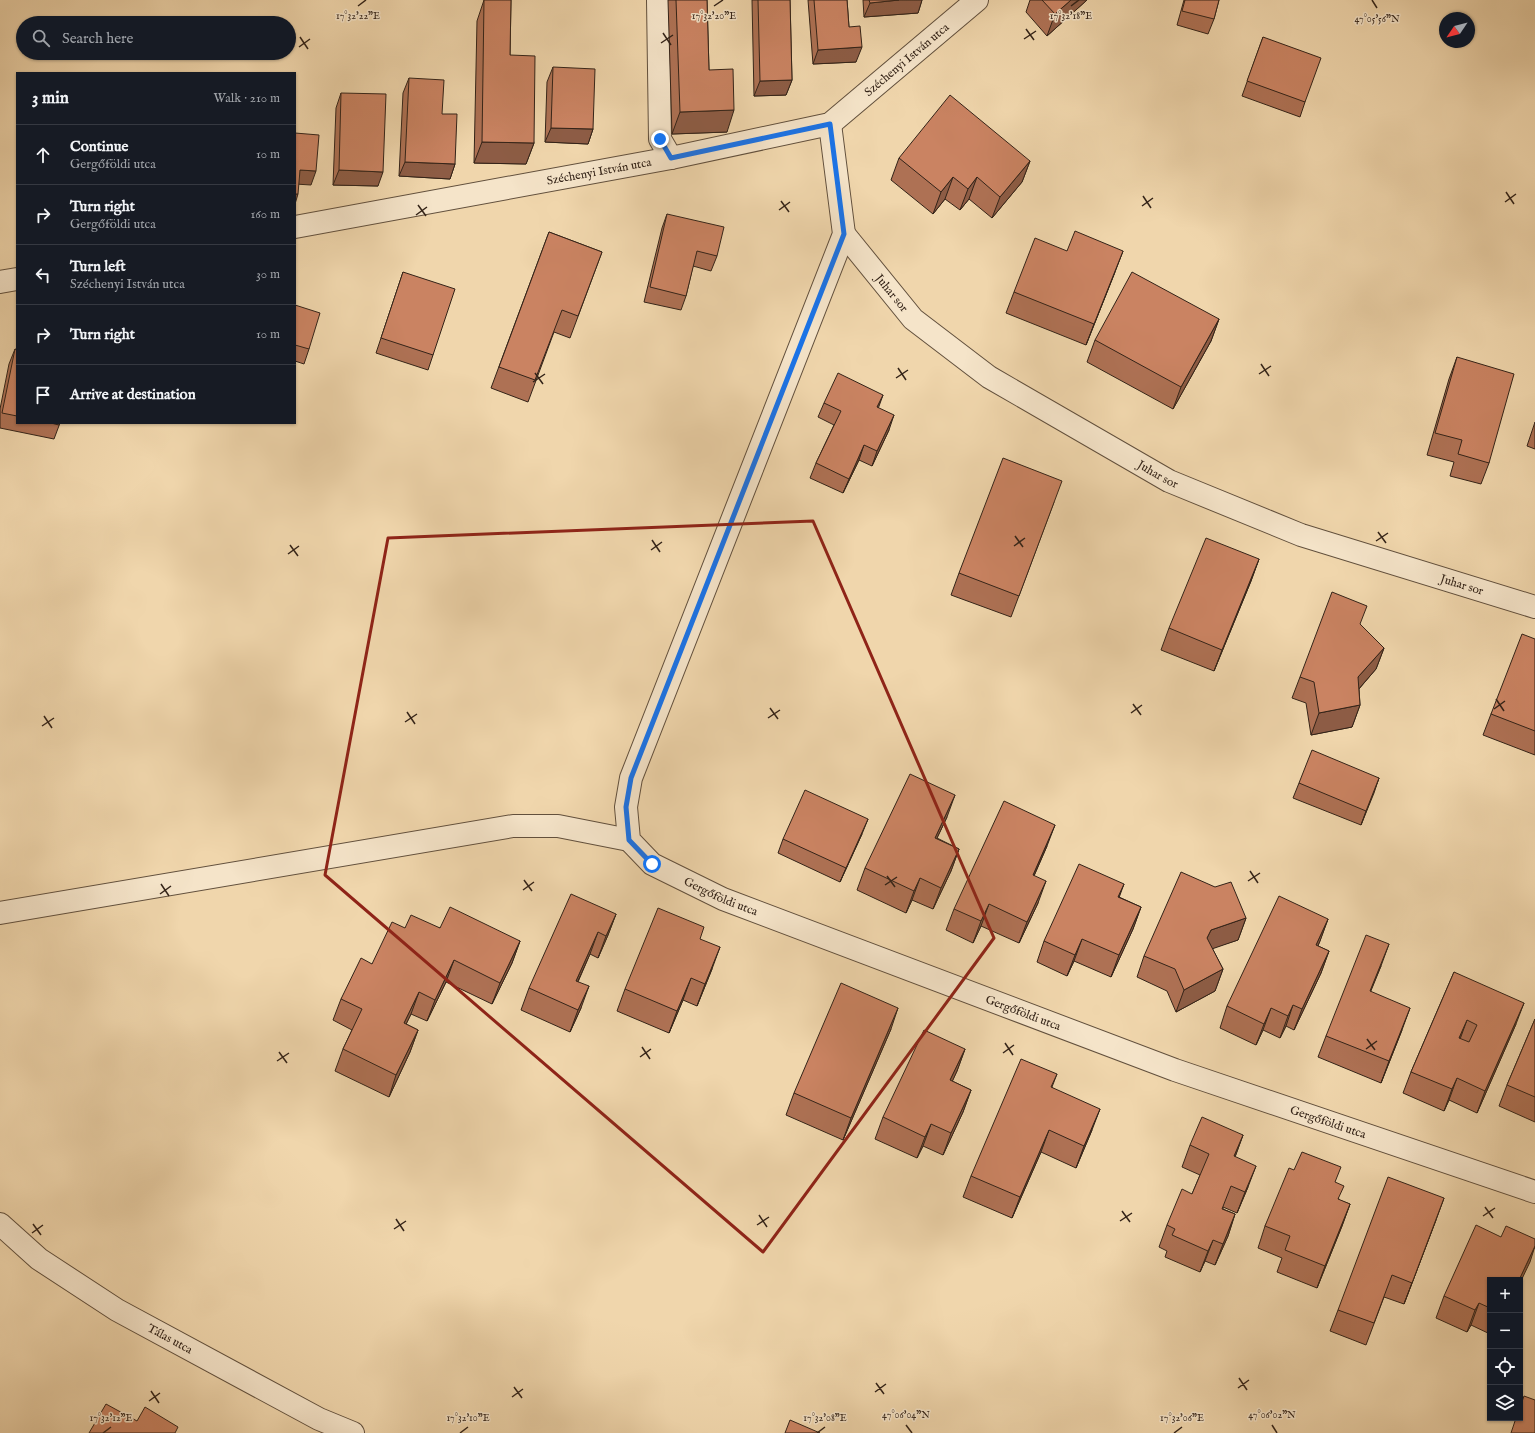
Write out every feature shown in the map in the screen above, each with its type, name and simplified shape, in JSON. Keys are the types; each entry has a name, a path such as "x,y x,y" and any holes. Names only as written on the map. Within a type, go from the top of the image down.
{"street":[{"path":"658,0 660,139 671,158"},
{"name":"Széchenyi István utca","path":"296,228 671,158 830,124 977,0"},
{"path":"0,913 513,826 558,826 629,840 626,807 631,778 844,234 830,124"},
{"name":"Juhar sor","path":"844,234 913,319 976,367 996,381 1169,481 1301,535 1535,607"},
{"path":"0,282 16,279"},
{"name":"Gergőföldi utca","path":"629,840 652,864 723,899 1175,1070 1535,1192"},
{"name":"Tálas utca","path":"0,1224 38,1259 117,1310 319,1419 353,1433"}],"highlighted area":[{"path":"813,521 994,938 763,1252 325,875 388,538"}],"building":[{"path":"484,0 511,0 510,55 535,56 534,143 482,142"},
{"path":"676,0 707,0 709,70 733,69 734,110 680,112"},
{"path":"758,0 790,0 792,80 760,81"},
{"path":"814,0 847,0 849,27 860,26 862,47 818,50"},
{"path":"869,0 899,0 870,3"},
{"path":"1042,0 1071,0 1055,14"},
{"path":"1185,0 1219,0 1214,19 1182,11"},
{"path":"1263,37 1321,58 1305,102 1247,81"},
{"path":"553,67 595,69 593,129 551,128"},
{"path":"409,78 444,80 442,114 457,114 455,164 405,162"},
{"path":"341,93 386,94 383,172 339,170"},
{"path":"950,95 1030,161 1000,197 977,177 968,189 953,177 941,192 899,158"},
{"path":"296,133 319,135 316,171 300,170 298,194 296,194"},
{"path":"667,214 724,227 717,256 697,251 686,296 650,287"},
{"path":"1075,231 1123,251 1094,324 1014,292 1035,238 1067,251"},
{"path":"549,232 602,252 578,316 562,310 535,380 499,367"},
{"path":"403,272 455,289 433,355 381,338"},
{"path":"1132,272 1219,319 1181,387 1095,340"},
{"path":"296,305 320,313 309,349 296,345"},
{"path":"15,349 16,416 2,413"},
{"path":"1457,357 1514,374 1489,463 1458,454 1462,440 1435,433"},
{"path":"838,373 883,395 877,407 894,415 877,451 864,445 849,479 816,463 841,411 824,403"},
{"path":"1003,458 1062,481 1019,596 959,573"},
{"path":"1206,538 1259,559 1222,650 1169,628"},
{"path":"1332,592 1367,606 1360,624 1384,648 1358,677 1360,705 1319,713 1314,682 1300,677"},
{"path":"1522,634 1535,639 1535,731 1491,714"},
{"path":"1312,750 1379,778 1366,811 1299,783"},
{"path":"910,774 955,795 935,838 959,849 941,888 920,878 914,891 865,868"},
{"path":"805,790 868,819 846,868 783,839"},
{"path":"1004,801 1055,825 1033,875 1046,881 1027,922 989,904 981,921 954,909"},
{"path":"1079,864 1124,884 1118,897 1141,907 1119,955 1082,939 1075,955 1044,941"},
{"path":"1181,872 1215,887 1231,882 1246,918 1211,930 1207,938 1223,969 1184,990 1175,969 1144,956"},
{"path":"571,894 616,914 606,936 598,932 576,981 589,986 578,1010 529,988"},
{"path":"1279,896 1328,919 1316,945 1329,951 1302,1009 1293,1005 1288,1016 1271,1008 1264,1024 1227,1006"},
{"path":"450,907 520,941 500,983 454,960 435,1000 419,992 404,1023 418,1030 396,1075 343,1049 362,1009 341,999 361,958 372,964 392,922 405,928 411,915 440,928"},
{"path":"658,908 704,927 700,939 720,947 705,984 691,978 677,1011 625,989"},
{"path":"1366,935 1389,944 1370,991 1410,1008 1389,1061 1326,1036"},
{"path":"1454,972 1524,1003 1485,1091 1457,1078 1452,1089 1411,1072","holes":["1467,1020 1477,1025 1469,1042 1459,1038"]},
{"path":"841,983 898,1008 851,1118 794,1093"},
{"path":"1535,1019 1535,1097 1507,1085"},
{"path":"924,1030 965,1049 950,1080 971,1090 951,1133 931,1124 925,1137 883,1117"},
{"path":"1021,1059 1057,1074 1051,1087 1100,1109 1084,1146 1049,1130 1020,1197 971,1176"},
{"path":"1202,1117 1243,1135 1234,1156 1256,1166 1245,1192 1231,1186 1222,1209 1235,1214 1223,1244 1213,1240 1208,1251 1172,1235 1175,1229 1167,1225 1182,1189 1192,1194 1209,1154 1190,1145"},
{"path":"1302,1152 1341,1167 1335,1182 1344,1186 1338,1199 1350,1204 1325,1266 1285,1250 1290,1236 1265,1226 1289,1168 1294,1170"},
{"path":"1388,1177 1444,1198 1412,1283 1392,1275 1374,1323 1338,1310"},
{"path":"1476,1225 1501,1237 1506,1226 1535,1239 1535,1246 1520,1277 1487,1277 1487,1307 1479,1303 1475,1310 1444,1296"},
{"path":"1524,1396 1535,1400 1535,1433 1511,1433 1515,1421 1523,1421"},
{"path":"106,1404 137,1421 145,1407 178,1427 175,1433 89,1433"},
{"path":"790,1420 820,1433 785,1433"}],"route":[{"path":"652,864 629,840 626,807 631,778 844,234 830,124 671,158 660,139"}]}
